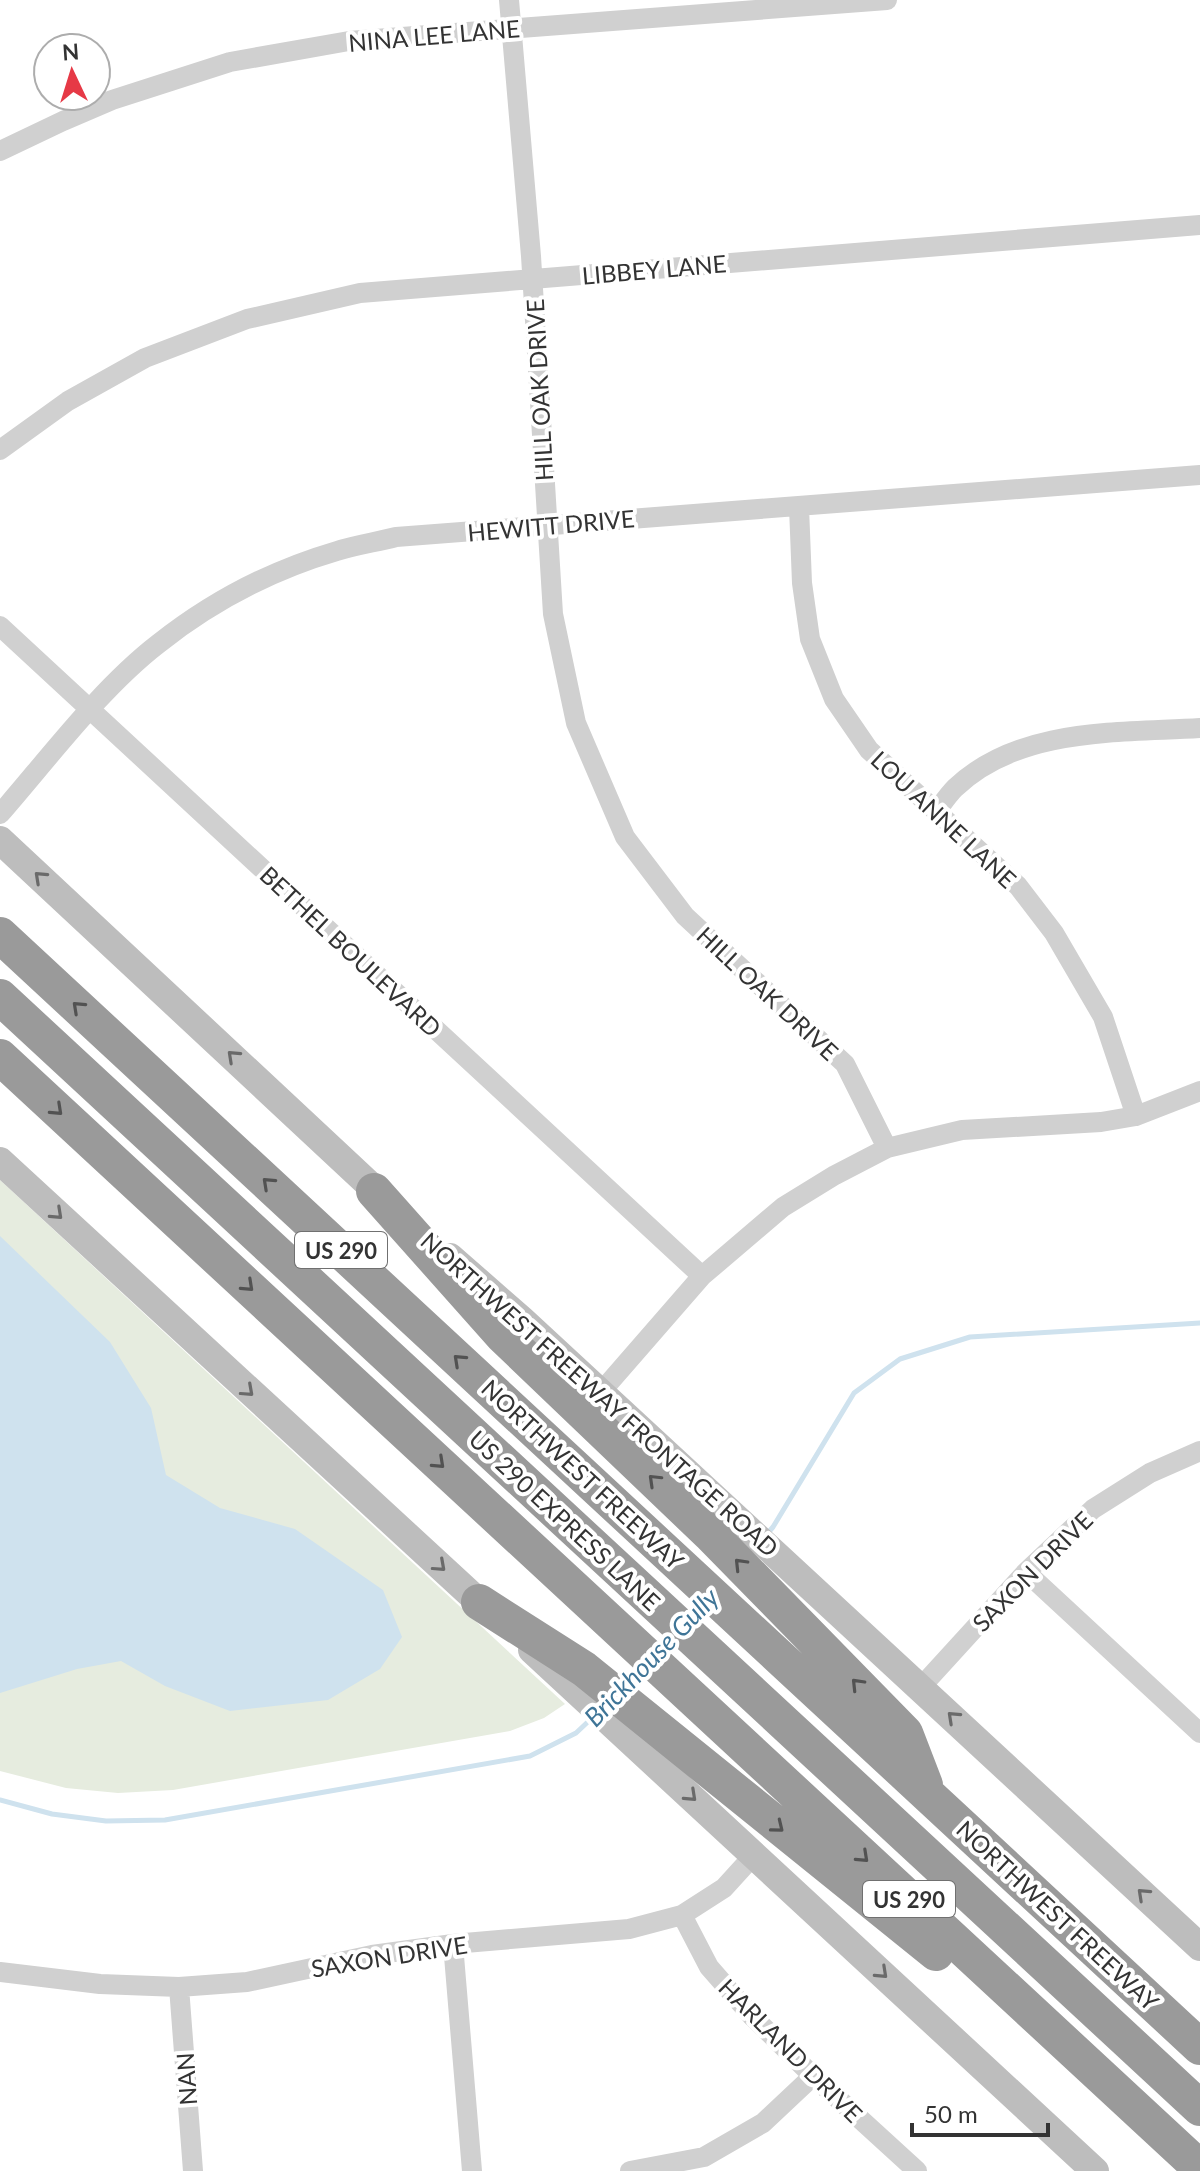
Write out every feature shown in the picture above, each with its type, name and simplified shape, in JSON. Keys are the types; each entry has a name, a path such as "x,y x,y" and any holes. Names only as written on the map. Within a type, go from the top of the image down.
{"highway":[{"name":"NORTHWEST FREEWAY","path":"0,935 1200,2047"},
{"name":"US 290 EXPRESS LANE","path":"0,997 1200,2108"},
{"name":"US 290","path":"0,1057 1200,2168"},
{"path":"374,1191 503,1336 720,1522 782,1583 905,1733 929,1794"},
{"path":"479,1602 576,1676 643,1734 858,1892 1136,2109"}],"main road":[{"name":"NORTHWEST FREEWAY FRONTAGE ROAD","path":"0,840 374,1191 601,1392 720,1522"},
{"path":"0,1161 479,1602"},
{"name":"NORTHWEST FREEWAY FRONTAGE ROAD","path":"782,1583 921,1687 1200,1947"},
{"path":"643,1734 754,1855 1095,2171"}],"street":[{"name":"HILL OAK DRIVE","path":"509,0 533,279 553,614 576,723 625,837 685,916 845,1064 887,1148"},
{"name":"NINA LEE LANE","path":"0,151 112,100 230,62 349,41 887,0"},
{"name":"LIBBEY LANE","path":"0,450 68,401 145,358 247,319 360,293 1200,225"},
{"name":"HEWITT DRIVE","path":"0,814 91,710 158,644 212,606 264,578 336,551 396,537 1200,475"},
{"name":"LOU ANNE LANE","path":"799,507 802,583 810,639 834,699 869,750 1018,886 1054,933 1103,1017 1136,1116"},
{"name":"BETHEL BOULEVARD","path":"0,626 702,1276"},
{"path":"936,812 955,788 991,761 1039,743 1079,736 1200,728"},
{"path":"601,1392 702,1276 783,1207 887,1148 962,1130 1101,1122 1136,1116 1200,1091"},
{"name":"SAXON DRIVE","path":"921,1687 1026,1572 1093,1509 1150,1473 1200,1451"},
{"path":"1026,1572 1200,1733"},
{"name":"SAXON DRIVE","path":"0,1972 100,1984 179,1987 247,1982 372,1955 453,1944 629,1929 682,1915 724,1888 754,1855"},
{"name":"HARLAND DRIVE","path":"682,1915 709,1967 751,2015 917,2171"},
{"path":"453,1944 472,2171"},
{"name":"NAN","path":"179,1987 193,2171"},
{"path":"630,2171 704,2157 763,2123 813,2076"}],"shaded area":[{"path":"0,1180 565,1704 544,1718 510,1731 173,1790 118,1793 66,1788 0,1771"}],"water":[{"path":"0,1236 110,1342 151,1408 166,1475 220,1508 295,1529 383,1590 402,1637 380,1669 328,1700 230,1711 165,1686 121,1661 77,1669 0,1693"}],"waterway":[{"name":"Brickhouse Gully","path":"767,1534 854,1393 900,1359 970,1337 1200,1323"},
{"name":"Brickhouse Gully","path":"626,1687 644,1669"},
{"name":"Brickhouse Gully","path":"0,1800 52,1814 106,1821 165,1820 530,1756 576,1733 592,1718"}]}
